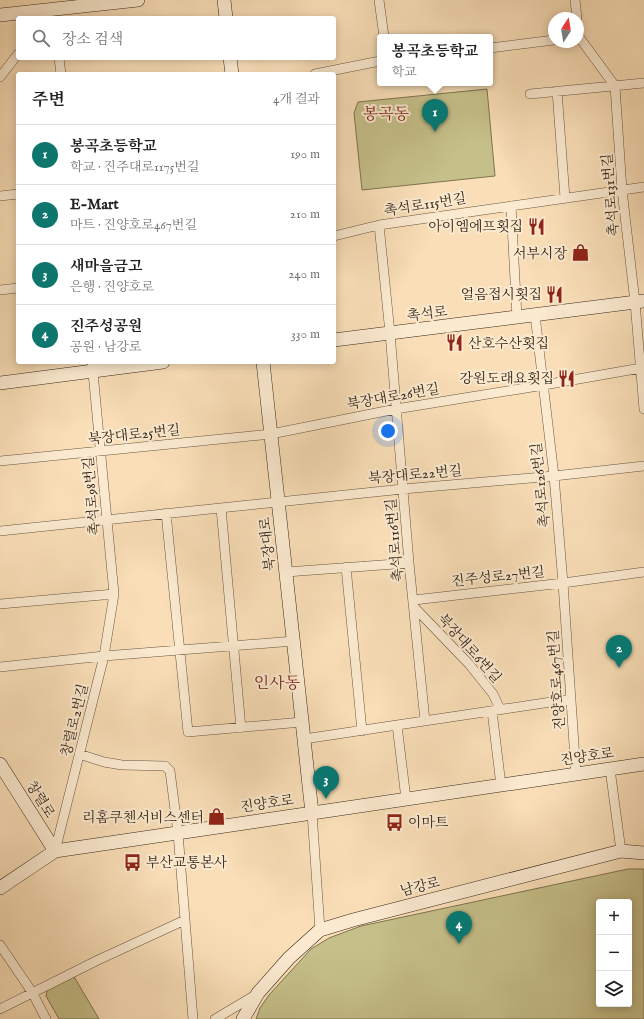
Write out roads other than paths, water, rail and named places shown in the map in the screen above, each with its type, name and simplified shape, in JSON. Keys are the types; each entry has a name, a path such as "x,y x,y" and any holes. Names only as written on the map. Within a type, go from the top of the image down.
{"street":[{"path":"0,15 50,11 138,0"},
{"path":"224,0 226,16"},
{"path":"379,0 384,34"},
{"path":"575,0 576,12"},
{"path":"493,48 548,41"},
{"path":"584,44 615,86"},
{"path":"0,77 16,57"},
{"path":"59,60 60,72"},
{"path":"230,60 232,72"},
{"path":"326,72 377,62"},
{"path":"530,94 644,84"},
{"name":"촉석로131번길","path":"615,86 622,190 640,302 641,368 644,409"},
{"path":"557,91 565,198"},
{"name":"촉석로115번길","path":"390,333 379,225 644,187"},
{"path":"0,196 16,194"},
{"path":"511,206 517,317"},
{"path":"336,236 379,225"},
{"path":"0,290 16,288"},
{"name":"촉석로","path":"336,340 640,302"},
{"name":"촉석로126번길","path":"535,315 554,476 563,583"},
{"name":"촉석로116번길","path":"390,333 409,563 414,604"},
{"path":"0,383 93,366 128,364"},
{"name":"북장대로","path":"263,364 312,813"},
{"name":"촉석로98번길","path":"93,366 114,594"},
{"path":"544,385 641,368"},
{"name":"북장대로26번길","path":"271,434 396,409 544,385"},
{"name":"북장대로25번길","path":"0,461 271,434"},
{"name":"북장대로22번길","path":"0,531 403,489 554,476 644,466"},
{"path":"221,508 241,728"},
{"path":"166,513 188,732 302,722"},
{"path":"286,572 409,563"},
{"path":"346,567 362,731"},
{"name":"진주성로27번길","path":"414,604 644,572"},
{"name":"진양호로467번길","path":"563,583 576,774"},
{"path":"0,604 114,594"},
{"name":"창렬로2번길","path":"55,851 104,656 114,594"},
{"path":"414,604 425,721"},
{"name":"북장대로6번길","path":"414,604 469,664 493,694 496,710 501,785"},
{"path":"0,667 104,656 294,641"},
{"path":"304,740 571,699"},
{"path":"397,725 406,799"},
{"path":"79,754 104,762 122,765 166,766 170,771 178,833 192,1019"},
{"name":"진양호로","path":"0,888 55,851 644,764"},
{"name":"창렬로","path":"0,765 55,851"},
{"path":"610,769 621,852"},
{"path":"312,813 320,930"},
{"name":"남강로","path":"243,1019 258,993 289,958 320,930 360,918 621,852 644,853"},
{"path":"0,1009 98,960 185,920"},
{"path":"0,944 32,992 46,1019"},
{"path":"216,1019 258,993"}],"place":[{"name":"봉곡초등학교","path":"435,132"},
{"name":"아이엠에프횟집","path":"536,226"},
{"name":"서부시장","path":"580,253"},
{"name":"얼음접시횟집","path":"555,294"},
{"name":"산호수산횟집","path":"455,343"},
{"name":"강원도래요횟집","path":"567,378"},
{"name":"E-Mart","path":"619,668"},
{"name":"새마을금고","path":"326,799"},
{"name":"리홈쿠첸서비스센터","path":"217,817"},
{"name":"이마트","path":"395,822"},
{"name":"부산교통본사","path":"133,862"},
{"name":"진주성공원","path":"459,944"}],"district":[{"name":"봉곡동","path":"386,113"},
{"name":"인사동","path":"277,682"}]}
